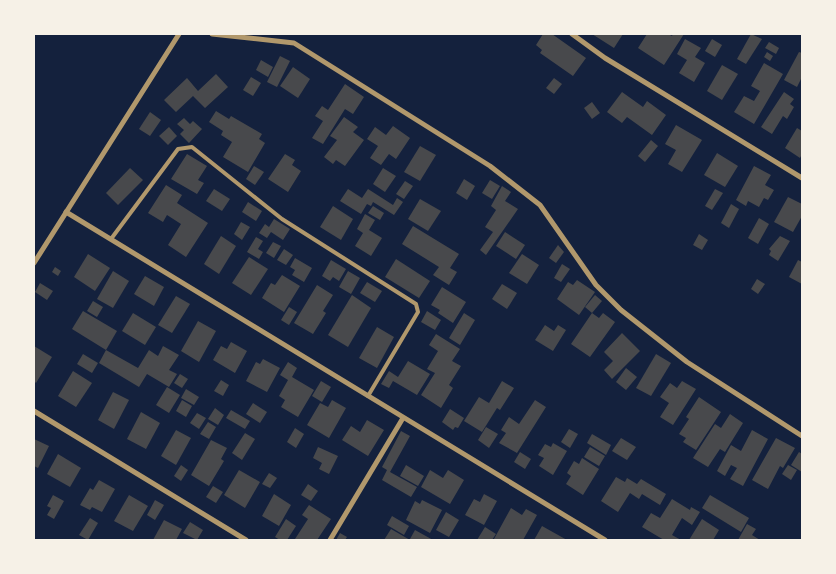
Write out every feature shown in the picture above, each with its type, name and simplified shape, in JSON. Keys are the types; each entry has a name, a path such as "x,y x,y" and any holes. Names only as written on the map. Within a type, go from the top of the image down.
{"street":[{"path":"34,263 179,34"},
{"path":"212,34 294,43 490,166 540,205 596,285 621,310 687,362 802,436"},
{"path":"572,34 605,58 802,178"},
{"path":"66,212 605,540"},
{"path":"34,411 246,540"},
{"path":"330,540 403,418"}],"lane":[{"path":"111,239 178,149 192,147 234,178 282,219 416,304 418,312 368,396"}],"building":[{"path":"543,34 552,34 586,58 573,76 540,53 542,50 536,45"},
{"path":"592,34 623,34 614,48"},
{"path":"647,34 668,34 672,36 673,34 684,34 664,65 638,48"},
{"path":"751,34 762,39 746,64 737,59"},
{"path":"685,39 701,48 695,57 705,63 694,82 679,73 687,60 677,54"},
{"path":"712,39 722,45 715,57 705,51"},
{"path":"769,42 779,48 776,54 765,48"},
{"path":"767,52 773,56 770,61 764,57"},
{"path":"799,52 802,53 802,77 797,87 784,80"},
{"path":"280,56 290,61 277,87 267,82"},
{"path":"261,60 273,67 268,77 256,70"},
{"path":"764,63 783,74 754,124 734,112 744,96 754,101 760,91 751,86"},
{"path":"722,65 738,74 722,100 707,91"},
{"path":"293,67 310,79 298,98 280,86"},
{"path":"216,74 228,87 205,108 193,96 176,112 164,100 187,78 198,91"},
{"path":"251,77 261,83 253,96 243,90"},
{"path":"554,78 562,84 554,94 546,88"},
{"path":"345,84 364,97 353,114 345,109 323,144 312,138 323,121 315,116 322,106 328,110"},
{"path":"622,92 643,107 647,101 666,115 652,135 627,117 622,123 607,112"},
{"path":"784,92 794,99 790,104 794,107 787,119 783,116 772,134 761,127"},
{"path":"592,102 600,113 592,119 584,108"},
{"path":"216,111 229,119 231,116 262,134 259,139 265,143 248,172 223,157 232,142 221,135 223,131 209,122"},
{"path":"150,112 161,120 150,136 139,129"},
{"path":"344,117 358,127 353,132 364,140 345,166 336,160 333,164 324,157 337,140 330,136"},
{"path":"184,118 190,124 193,121 202,129 189,143 180,134 184,130 177,124"},
{"path":"676,125 702,140 682,172 668,164 676,150 665,144"},
{"path":"393,126 410,138 396,159 389,154 381,165 370,158 378,146 367,139 375,127 386,135"},
{"path":"169,127 177,136 168,145 159,136"},
{"path":"797,128 802,131 802,154 800,158 785,148"},
{"path":"651,140 658,146 645,162 638,156"},
{"path":"420,146 436,155 420,181 404,172"},
{"path":"717,153 738,166 725,187 704,175"},
{"path":"187,154 207,166 198,180 204,183 197,194 171,179"},
{"path":"285,154 295,160 292,165 301,171 288,192 268,179"},
{"path":"254,166 264,172 255,185 246,179"},
{"path":"754,166 771,175 765,185 774,190 768,200 764,198 759,207 748,201 746,206 736,200"},
{"path":"130,168 143,180 118,205 106,193"},
{"path":"383,168 396,176 385,192 373,184"},
{"path":"464,179 475,186 467,200 456,193"},
{"path":"490,180 500,186 492,199 482,193"},
{"path":"405,181 413,186 404,199 396,194"},
{"path":"166,185 182,195 177,203 208,223 186,257 168,245 181,224 167,215 163,222 148,213"},
{"path":"502,186 511,192 505,201 518,209 486,255 480,250 493,232 485,227 496,210 491,206"},
{"path":"214,189 230,199 222,211 206,201"},
{"path":"348,189 362,198 368,189 393,205 397,198 403,202 394,215 373,202 371,206 367,204 361,214 340,201"},
{"path":"715,189 723,193 712,210 705,206"},
{"path":"788,197 802,204 802,216 793,232 774,222"},
{"path":"420,199 441,211 428,231 408,219"},
{"path":"248,202 262,211 256,221 242,212"},
{"path":"731,204 739,209 729,228 721,223"},
{"path":"333,206 353,219 341,240 320,227"},
{"path":"373,206 384,213 380,220 368,213"},
{"path":"365,214 375,220 369,230 382,238 371,256 355,246 363,233 357,229"},
{"path":"759,218 769,224 758,244 748,238"},
{"path":"274,219 290,229 283,240 271,232 267,238 259,233 265,224 269,227"},
{"path":"241,222 250,227 242,240 234,234"},
{"path":"413,226 459,254 450,268 457,272 449,285 433,275 439,267 402,244"},
{"path":"505,232 525,245 516,259 496,246"},
{"path":"699,234 708,240 702,250 693,245"},
{"path":"221,236 236,246 219,274 204,264"},
{"path":"780,236 790,241 778,261 769,255 771,251 769,249"},
{"path":"256,237 263,241 258,249 263,252 259,259 247,252"},
{"path":"273,242 281,246 274,258 266,253"},
{"path":"558,245 564,252 556,263 549,258"},
{"path":"284,249 293,255 286,265 277,260"},
{"path":"88,254 110,268 95,291 74,277"},
{"path":"522,254 539,265 527,284 509,273"},
{"path":"249,257 268,269 251,295 232,283"},
{"path":"295,258 312,268 304,282 292,275 295,270 290,267"},
{"path":"396,259 430,281 419,298 385,277"},
{"path":"331,260 346,269 339,281 333,277 330,281 322,276"},
{"path":"798,260 802,262 802,284 789,277"},
{"path":"562,264 570,269 561,282 554,278"},
{"path":"55,267 61,271 58,276 52,272"},
{"path":"113,271 129,281 113,308 97,299"},
{"path":"348,271 360,278 351,294 339,287"},
{"path":"282,275 300,286 284,312 262,298 271,283 275,285"},
{"path":"145,276 164,287 154,306 134,294"},
{"path":"757,279 765,284 758,294 751,289"},
{"path":"577,280 595,292 579,315 557,299 568,282 573,285"},
{"path":"367,282 382,291 375,302 360,293"},
{"path":"40,283 53,291 47,300 35,292"},
{"path":"502,284 517,293 507,309 492,299"},
{"path":"317,285 333,295 323,311 326,313 313,334 294,323"},
{"path":"442,287 466,302 453,323 438,313 440,310 431,305"},
{"path":"352,295 371,308 348,347 328,335"},
{"path":"595,295 602,301 592,313 585,307"},
{"path":"176,296 190,304 172,333 158,325"},
{"path":"93,301 103,307 97,317 87,311"},
{"path":"289,307 297,312 289,325 281,320"},
{"path":"83,311 117,331 106,350 72,329"},
{"path":"427,311 441,320 435,330 421,322"},
{"path":"133,313 156,327 145,345 122,331"},
{"path":"464,313 475,320 460,345 449,338"},
{"path":"592,313 599,318 603,313 615,322 590,357 571,344"},
{"path":"198,321 216,331 199,362 181,351"},
{"path":"545,325 554,331 558,325 566,330 553,351 535,340"},
{"path":"377,327 394,337 377,368 359,358"},
{"path":"622,333 640,351 612,379 604,370 613,361 604,352"},
{"path":"436,334 460,349 452,361 461,366 449,385 453,388 441,408 421,395 435,373 427,369 438,351 429,345"},
{"path":"231,342 247,351 235,373 213,360 221,346 227,349"},
{"path":"34,346 52,357 36,383 34,381"},
{"path":"163,346 179,355 169,370 177,374 169,387 147,374 139,387 99,363 106,350 138,368 149,350 158,356"},
{"path":"83,354 98,363 92,373 77,364"},
{"path":"656,354 671,363 651,396 636,388"},
{"path":"263,359 280,368 267,392 246,381 256,362 260,364"},
{"path":"408,361 430,374 417,395 393,381 389,388 381,384 389,371 398,377"},
{"path":"288,362 297,368 292,377 314,390 298,417 281,407 285,400 279,396 288,380 280,375"},
{"path":"626,368 637,377 626,390 616,382"},
{"path":"73,371 92,383 76,407 58,396"},
{"path":"180,374 188,379 182,388 174,383"},
{"path":"221,380 229,385 223,396 214,391"},
{"path":"321,381 331,387 322,402 312,396"},
{"path":"502,381 514,388 500,410 497,408 482,432 464,421 479,397 489,403"},
{"path":"682,381 696,389 673,425 660,417 669,403 660,397 670,383 677,388"},
{"path":"167,387 180,395 169,413 156,405"},
{"path":"186,389 199,397 194,405 181,398"},
{"path":"113,392 129,400 114,429 98,420"},
{"path":"699,397 721,412 696,450 683,442 686,438 679,434 689,419 686,417"},
{"path":"182,400 192,406 186,417 176,411"},
{"path":"332,400 346,408 329,438 307,425 320,403 328,407"},
{"path":"535,400 546,407 517,453 499,443 506,433 501,430 509,417 519,424"},
{"path":"253,403 267,412 260,423 246,414"},
{"path":"215,408 224,415 218,425 208,419"},
{"path":"450,409 464,418 458,428 455,427 453,430 442,422"},
{"path":"231,410 250,421 245,429 226,418"},
{"path":"141,412 160,423 146,449 127,439"},
{"path":"197,413 206,418 199,429 190,423"},
{"path":"730,414 743,423 725,452 720,449 708,467 693,458 715,424 721,428"},
{"path":"367,420 384,430 368,456 342,440 351,426 360,432"},
{"path":"208,422 216,427 209,439 200,434"},
{"path":"486,427 498,434 489,448 478,440"},
{"path":"295,428 304,434 296,448 287,442"},
{"path":"569,429 578,434 570,448 561,442"},
{"path":"176,430 191,438 176,465 161,456"},
{"path":"752,430 768,439 743,486 730,479 737,468 731,465 725,476 717,471 731,445 741,451"},
{"path":"401,431 410,436 390,472 417,487 411,497 382,480 387,470 382,467"},
{"path":"245,433 255,439 242,460 232,453"},
{"path":"592,434 611,445 606,455 587,443"},
{"path":"621,438 636,447 627,460 612,451"},
{"path":"776,438 795,448 783,468 780,466 768,489 752,480"},
{"path":"34,439 49,446 38,468 34,466"},
{"path":"211,440 227,448 221,459 224,461 209,486 191,475"},
{"path":"553,443 567,451 553,475 539,466 544,458 538,455 545,444 551,447"},
{"path":"318,447 338,456 329,474 319,469 322,463 313,458"},
{"path":"590,447 605,456 599,466 584,457"},
{"path":"520,452 531,459 525,469 514,462"},
{"path":"799,452 802,454 802,472 791,465"},
{"path":"58,454 81,468 70,487 47,474"},
{"path":"582,458 599,469 583,495 566,484 571,476 567,473 574,461 579,464"},
{"path":"181,465 188,470 181,481 174,476"},
{"path":"406,465 424,476 418,486 400,476"},
{"path":"788,465 797,470 791,480 782,474"},
{"path":"239,470 260,482 245,508 224,495"},
{"path":"430,470 443,478 448,470 464,480 450,504 421,487"},
{"path":"269,473 277,478 270,488 262,484"},
{"path":"616,477 625,482 627,478 637,484 641,479 666,494 660,505 642,494 639,499 630,493 618,512 601,501"},
{"path":"99,480 115,489 102,512 92,507 90,510 80,505 90,488 93,490"},
{"path":"308,484 318,491 311,501 301,495"},
{"path":"213,486 223,492 216,503 206,497"},
{"path":"274,494 291,505 279,526 262,516"},
{"path":"484,494 497,501 484,525 465,515 474,499 480,502"},
{"path":"53,495 64,501 54,519 47,515 51,508 47,506"},
{"path":"129,495 148,506 133,531 114,521"},
{"path":"710,495 749,518 741,532 702,508"},
{"path":"672,499 690,510 691,507 700,512 692,525 682,518 672,535 681,540 664,540 642,527 651,513 660,518"},
{"path":"155,500 164,505 155,520 147,515"},
{"path":"422,500 442,510 430,533 406,520 415,501 420,504"},
{"path":"309,505 331,519 317,540 297,540 295,539 308,519 302,515"},
{"path":"511,508 522,515 526,509 537,515 523,540 494,539"},
{"path":"446,512 459,520 449,537 436,530"},
{"path":"392,516 409,526 404,535 387,525"},
{"path":"90,518 98,523 88,540 79,535"},
{"path":"286,519 296,526 287,540 280,540 275,537"},
{"path":"702,519 719,530 713,540 689,540"},
{"path":"164,520 182,529 176,540 153,540"},
{"path":"190,522 203,530 197,540 183,533"},
{"path":"747,524 756,529 752,535 760,540 738,540"},
{"path":"542,526 567,540 534,540"},
{"path":"485,527 496,534 492,540 477,540"},
{"path":"391,529 410,540 384,540"},
{"path":"415,530 433,540 410,539"},
{"path":"340,533 347,537 345,540 336,540"}]}
